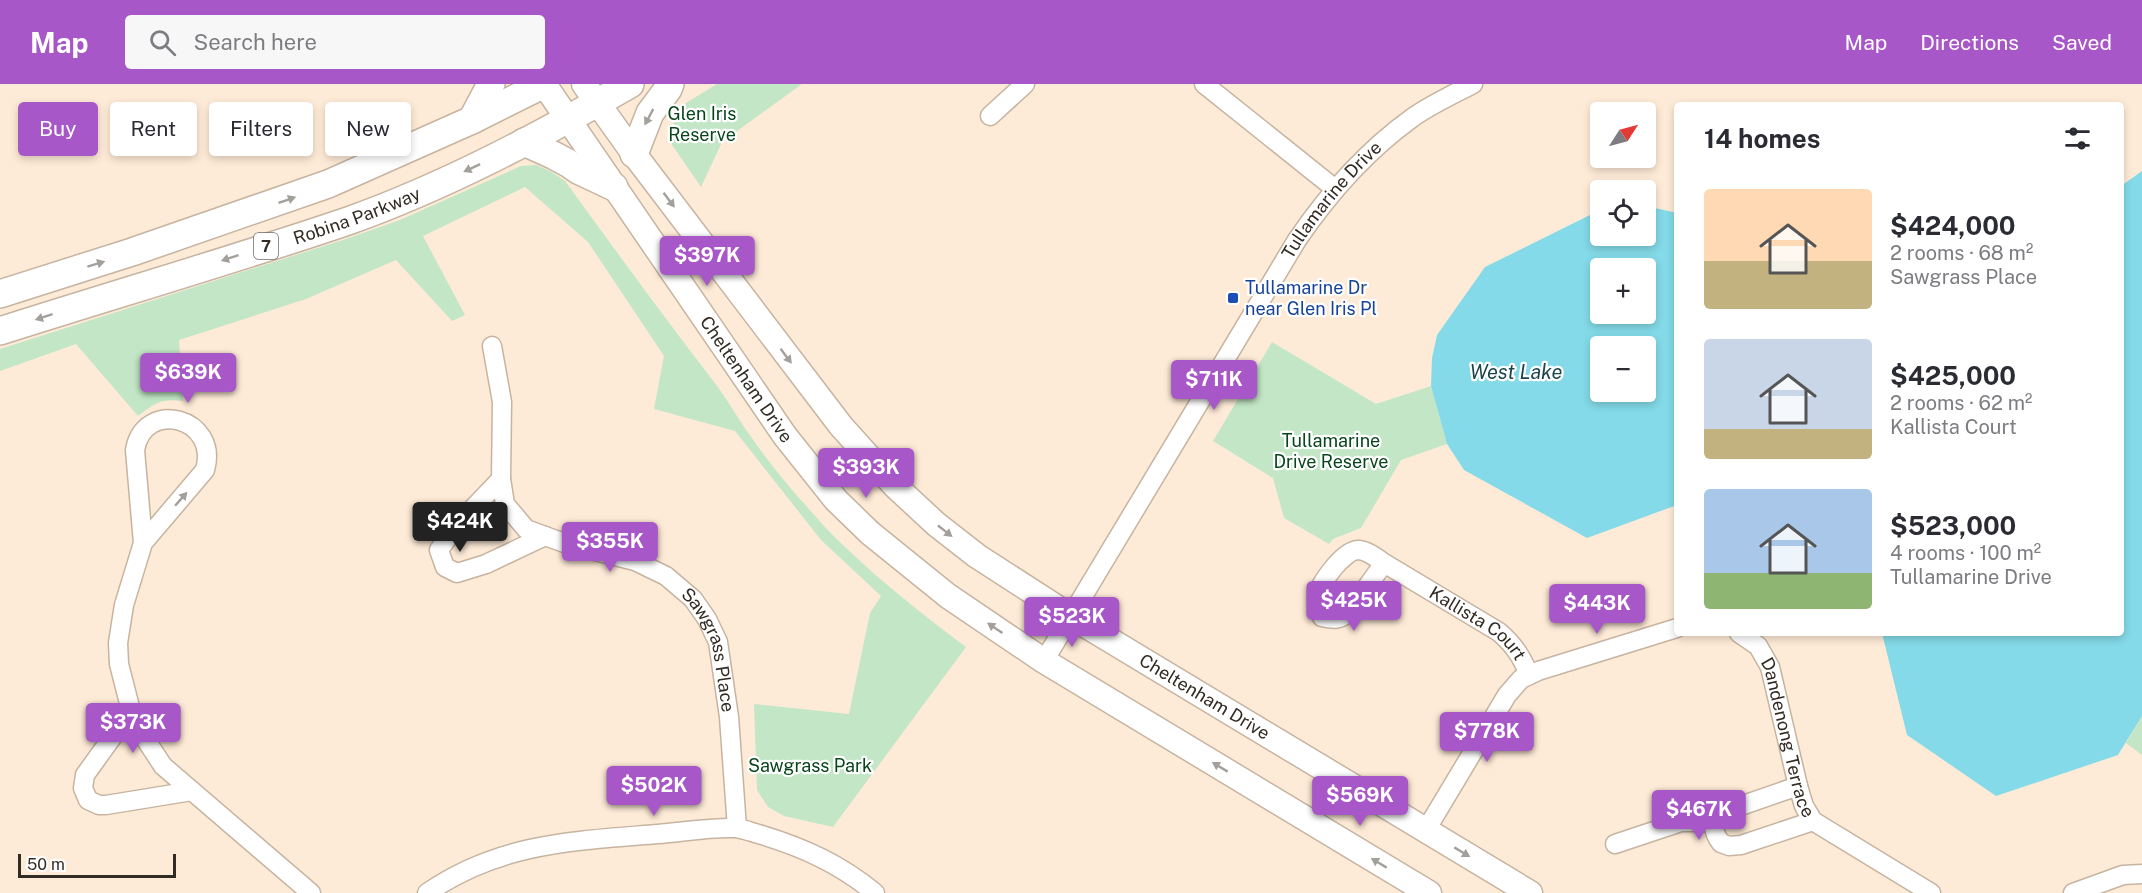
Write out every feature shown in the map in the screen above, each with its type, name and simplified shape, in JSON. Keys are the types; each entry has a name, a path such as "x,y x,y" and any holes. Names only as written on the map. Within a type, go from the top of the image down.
{"main road":[{"path":"472,120 491,84"},
{"name":"Robina Parkway","path":"0,294 293,198 472,120 544,84"},
{"name":"Cheltenham Drive","path":"544,84 759,401 836,500 870,533 924,578 1044,661 1429,893"},
{"name":"Robina Parkway","path":"0,331 348,220 417,193 567,119 591,94 630,84"},
{"path":"634,154 650,113 670,84"},
{"name":"Cheltenham Drive","path":"591,94 798,372 866,457 953,537 977,556 1070,616 1530,893"},
{"path":"524,142 553,154 578,170 614,187"}],"street":[{"path":"990,116 1025,84"},
{"path":"1204,84 1334,188"},
{"name":"Tullamarine Drive","path":"1044,661 1291,250 1334,188 1361,160 1413,117 1473,84"},
{"name":"Sawgrass Place","path":"492,346 502,402 501,479 505,504 526,529 567,544 635,561 666,576 693,599 707,619 718,642 729,717 737,828"},
{"path":"143,543 205,470 208,453 202,436 193,427 180,420 167,419 154,422 137,438 135,450 143,543 124,605 118,643 119,664 131,711 140,731 163,766 311,893"},
{"path":"501,479 455,527 439,550 445,567 457,573 486,564 545,536"},
{"name":"Kallista Court","path":"1384,563 1499,632 1519,653 1529,675"},
{"path":"1426,830 1511,689 1521,679 1674,629"},
{"name":"Dandenong Terrace","path":"1743,636 1758,646 1770,667 1798,786 1804,806 1813,820 1931,893"},
{"path":"131,711 85,775 83,788 88,800 99,805 106,805 192,791"},
{"path":"1615,844 1681,822 1714,822 1726,811 1798,786"},
{"path":"1714,822 1714,830 1721,843 1736,846 1813,820"},
{"path":"426,893 473,866 501,855 534,847 573,841 737,828 814,853 837,865 875,893"},
{"path":"2073,893 2123,875 2142,874"}],"green space":[{"name":"Glen Iris Reserve","path":"717,84 802,84 722,142 701,187 672,145 670,132 681,106"},
{"name":"Sawgrass Park","path":"536,165 565,181 716,385 769,461 824,526 892,589 966,647 833,827 784,816 768,807 757,790 754,704 849,714 870,613 881,596 821,540 735,431 654,409 664,356 588,242 525,187 423,236 465,315 452,321 396,260 306,299 179,340 183,401 159,402 138,416 76,344 0,371 0,349 346,239 400,220 521,166"},
{"name":"Tullamarine Drive Reserve","path":"1272,342 1376,404 1431,386 1447,444 1401,460 1361,528 1333,539 1329,544 1284,518 1273,478 1213,441"},
{"path":"2142,716 2142,755 2126,743"}],"water":[{"path":"2142,171 2142,716 2118,755 1996,796 1907,735 1883,636 2124,636 2124,184"},
{"name":"West Lake","path":"1656,208 1674,212 1674,506 1587,538 1464,470 1447,444 1431,386 1432,358 1437,335 1485,267 1590,215 1590,246 1656,246"}],"place":[{"name":"Tullamarine Dr near Glen Iris Pl","path":"1233,298"}]}
